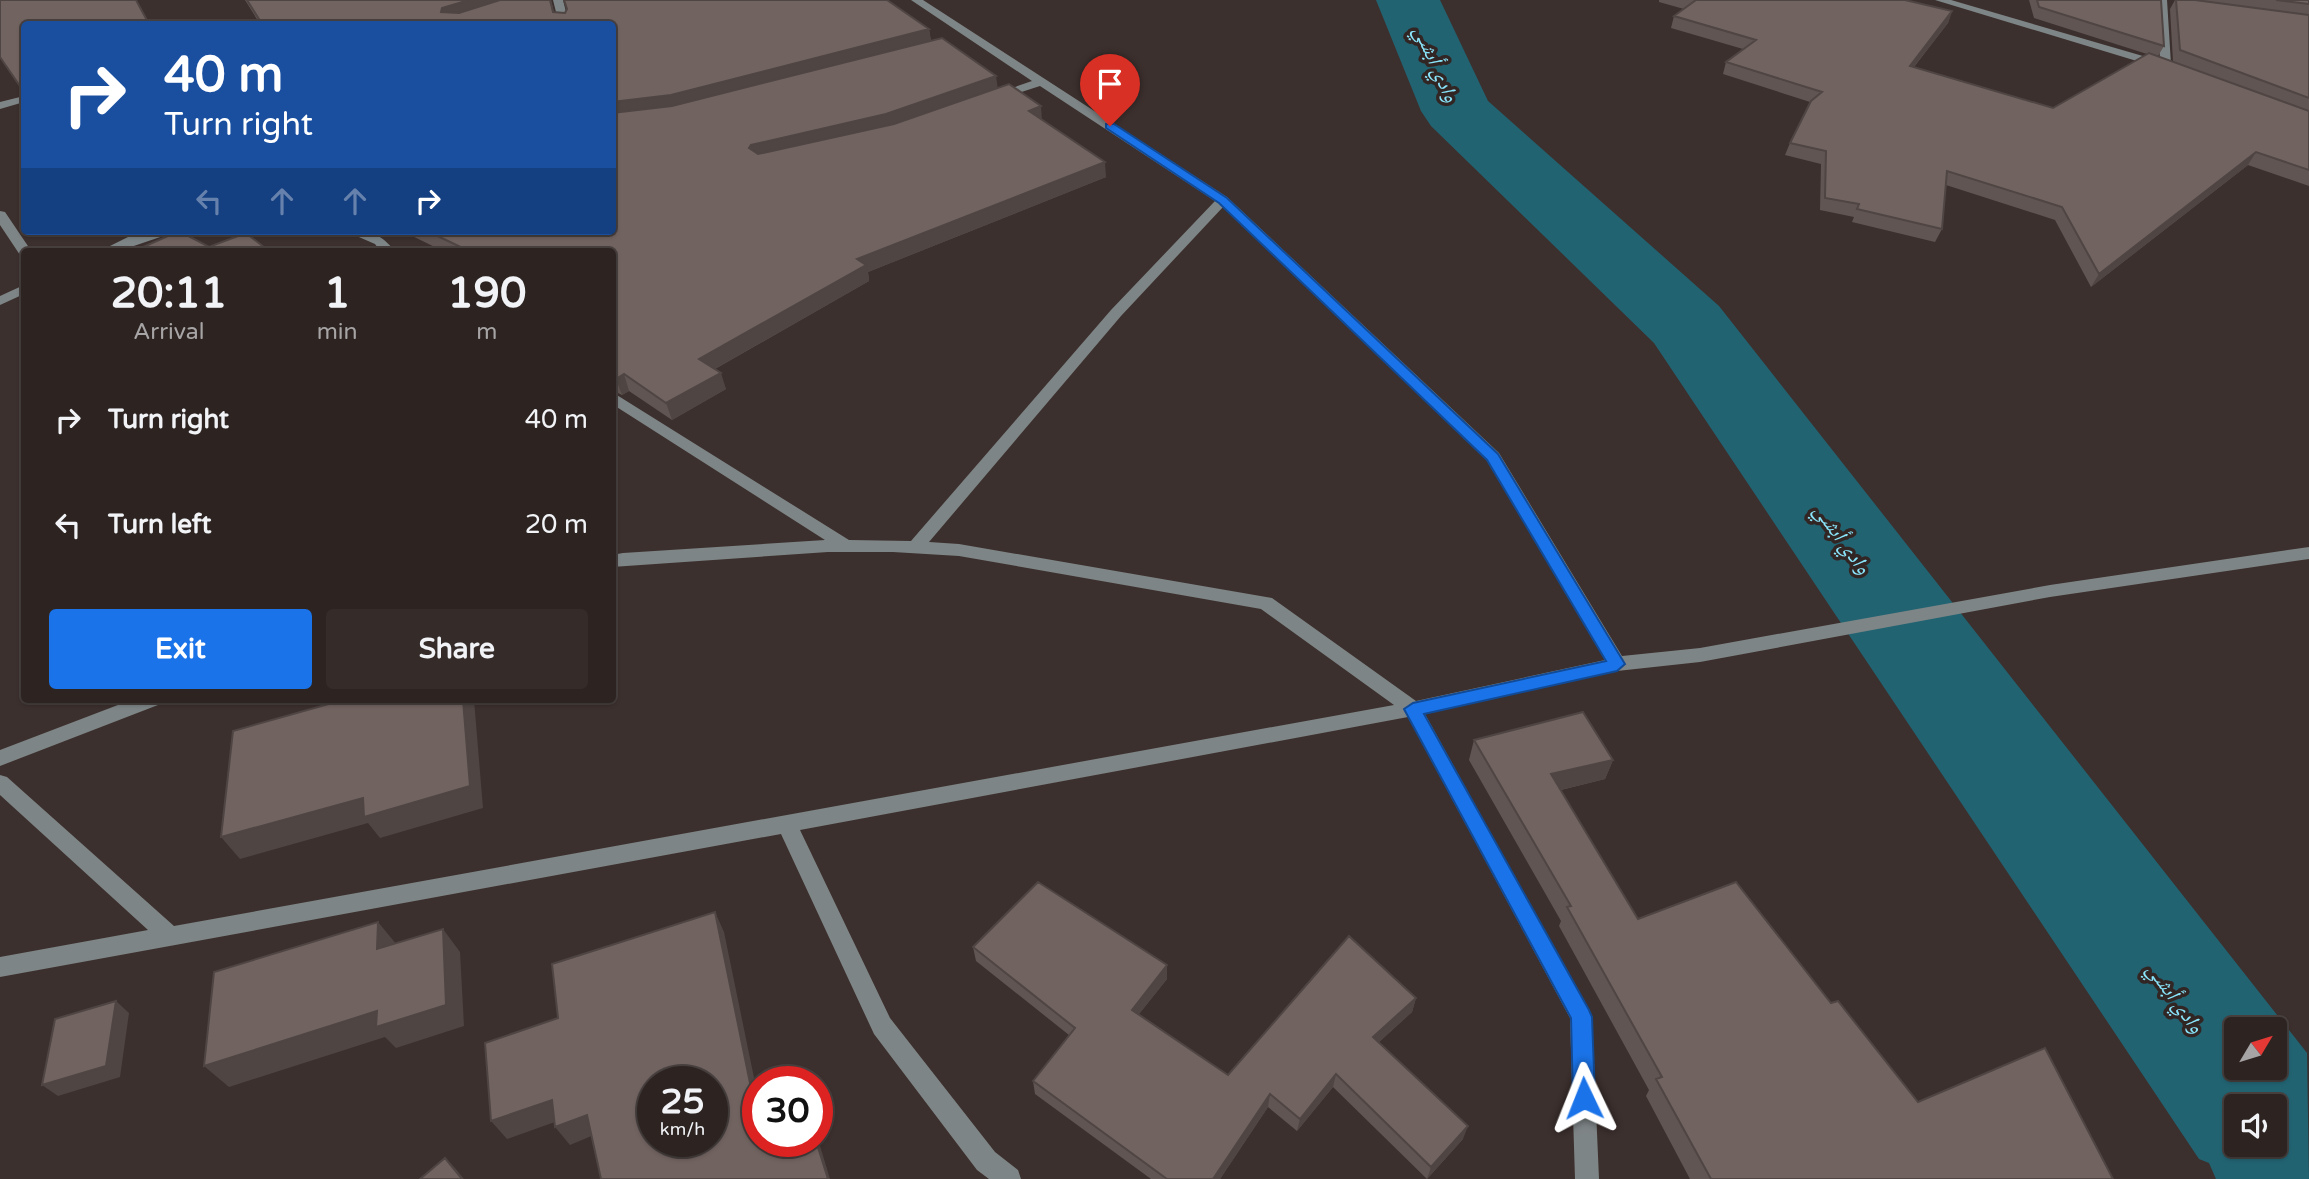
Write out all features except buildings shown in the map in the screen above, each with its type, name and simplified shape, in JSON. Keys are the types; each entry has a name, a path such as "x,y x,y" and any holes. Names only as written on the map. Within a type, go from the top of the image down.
{"street":[{"path":"558,0 563,21"},
{"path":"916,0 966,41 1042,81 1223,200 1493,457 1617,664"},
{"path":"1940,0 2192,76"},
{"path":"2166,66 2159,1 2177,4"},
{"path":"979,103 1042,81"},
{"path":"916,546 1116,313 1223,200"},
{"path":"0,215 22,248"},
{"path":"114,248 154,235"},
{"path":"363,235 380,241 385,248"},
{"path":"0,301 21,290"},
{"path":"616,400 842,543"},
{"path":"616,561 842,543 916,546 959,550 1266,603 1413,709 1581,1017 1587,1179"},
{"path":"0,967 1413,709 1617,664 1700,655 2050,591 2309,553"},
{"path":"0,758 143,703"},
{"path":"0,783 171,937"},
{"path":"788,824 882,1026 986,1161 1009,1179"}],"waterway":[{"name":"وادي أبشي","path":"1408,0 1457,111 1687,325 2244,1094"},
{"name":"وادي أبشي","path":"2287,1153 2306,1179"}],"route":[{"path":"1110,126 1223,200 1493,457 1617,664 1413,709 1581,1017 1584,1098"}]}
